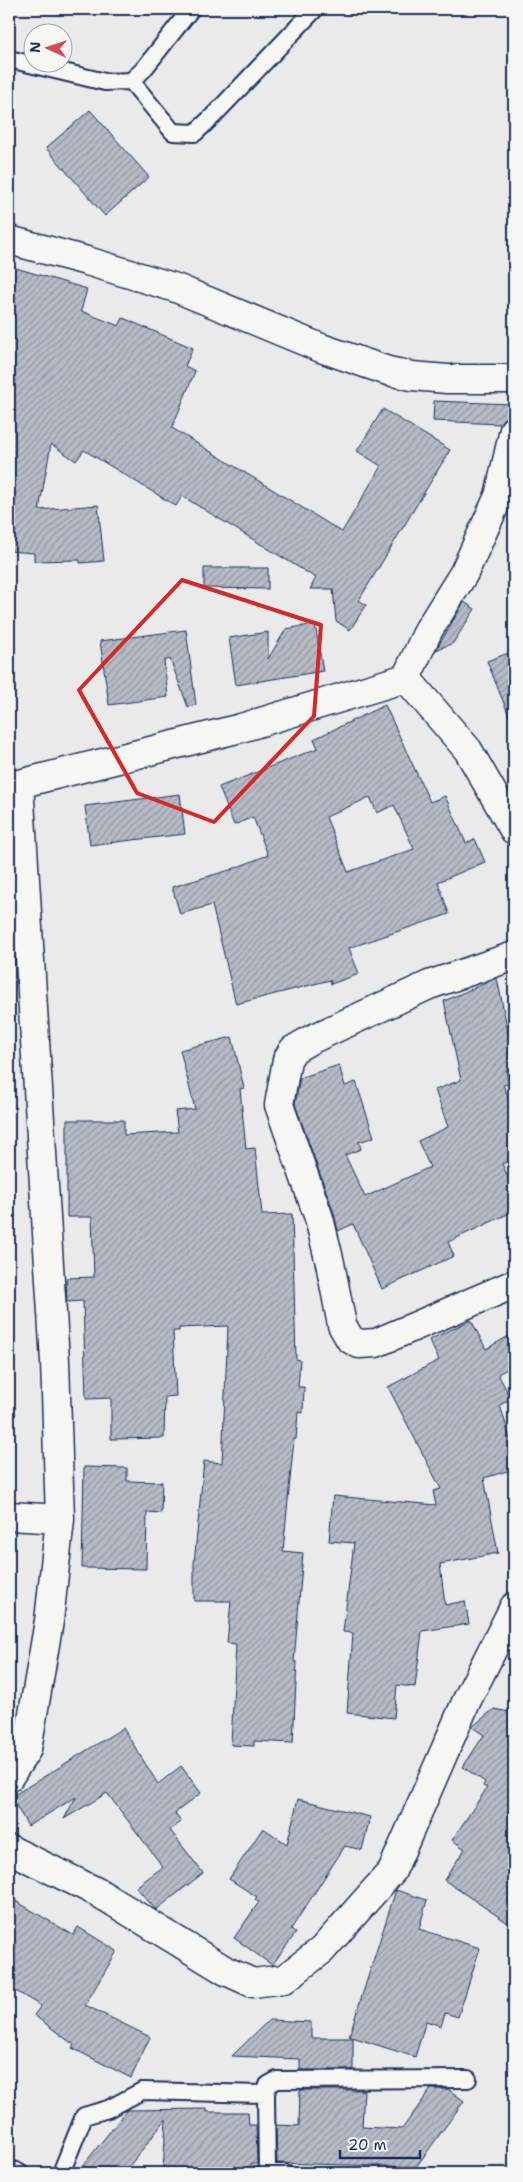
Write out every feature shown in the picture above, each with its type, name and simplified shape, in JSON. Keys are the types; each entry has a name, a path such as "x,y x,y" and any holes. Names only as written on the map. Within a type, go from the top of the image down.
{"street":[{"path":"9,240 176,288 321,348 388,371 412,376 447,379 514,379"},
{"path":"9,1777 27,1749 49,1622 60,1519 54,1352 14,785 241,728 406,678 429,629 464,574 499,496 514,430"},
{"path":"406,678 468,750 514,830"},
{"path":"514,956 429,985 292,1050 284,1071 279,1105 319,1218 342,1325 350,1339 359,1344 376,1343 514,1284"},
{"path":"9,1516 60,1519"},
{"path":"9,1849 99,1893 226,1971 252,1983 284,1979 322,1950 392,1872 467,1700 514,1607"}],"lane":[{"path":"9,59 105,82 131,81 143,70 190,9"},
{"path":"131,81 173,132 195,133 316,9"},
{"path":"284,2173 267,2173 266,2094 268,2084 277,2080 468,2079"},
{"path":"61,2173 84,2116 108,2109 142,2091 266,2094"},
{"path":"9,2168 20,2173"}],"highlighted area":[{"path":"182,580 321,625 314,716 214,822 137,793 79,690"}],"building":[{"path":"90,110 149,177 105,216 46,148"},
{"path":"9,266 87,289 81,311 119,326 123,318 193,348 185,366 195,371 172,428 342,532 381,466 357,451 383,409 450,450 359,600 366,605 350,630 336,621 333,589 310,589 316,578 182,496 176,506 84,450 76,461 51,444 39,510 98,505 104,561 80,563 80,560 34,561 34,553 9,551"},
{"path":"434,401 511,404 510,415 503,419 500,424 433,421"},
{"path":"204,568 268,568 268,589 204,588"},
{"path":"464,602 475,609 453,643 436,650"},
{"path":"315,624 323,671 236,685 229,638 268,632 268,659 286,629"},
{"path":"186,630 196,705 188,707 170,659 164,661 168,697 109,705 100,641"},
{"path":"514,651 514,726 513,726 487,661"},
{"path":"385,705 430,802 445,796 466,843 475,839 485,862 438,882 449,914 349,948 359,974 331,984 330,980 236,1004 212,905 180,914 172,887 230,870 268,855 253,817 234,825 219,787 318,748 314,739","holes":["370,797 377,813 394,805 414,849 348,872 326,817"]},
{"path":"180,794 185,834 90,845 85,806"},
{"path":"497,978 514,1061 514,1069 506,1070 509,1084 503,1085 514,1109 514,1158 502,1164 514,1191 514,1211 448,1242 454,1256 382,1289 353,1224 338,1231 334,1213 295,1104 300,1078 339,1065 345,1086 356,1082 374,1137 359,1142 361,1149 345,1155 365,1197 430,1167 418,1141 448,1127 435,1090 461,1080 444,1001"},
{"path":"232,1037 244,1088 240,1089 246,1149 255,1148 262,1215 292,1214 296,1359 300,1360 298,1387 304,1387 303,1413 298,1412 296,1439 294,1439 283,1551 303,1553 294,1662 297,1662 293,1743 254,1741 254,1746 231,1745 236,1644 227,1643 231,1601 194,1601 194,1564 204,1461 222,1463 228,1326 179,1328 179,1331 173,1331 176,1396 165,1397 164,1438 111,1439 111,1398 86,1399 83,1301 67,1302 66,1278 94,1277 92,1217 67,1217 67,1120 124,1120 124,1135 178,1132 175,1111 195,1109 180,1050"},
{"path":"471,1320 486,1349 514,1333 514,1365 498,1374 511,1399 500,1405 514,1452 514,1469 484,1478 498,1553 440,1564 445,1605 465,1601 469,1624 422,1631 415,1687 397,1685 394,1718 347,1713 353,1633 343,1632 354,1543 329,1541 333,1496 436,1505 433,1491 441,1489 388,1387 439,1360 429,1340"},
{"path":"84,1467 127,1468 127,1481 162,1482 161,1513 147,1512 146,1569 82,1568"},
{"path":"494,1709 514,1713 514,1927 444,1880 465,1849 452,1840 487,1788 483,1786 485,1782 463,1767 484,1735 472,1727"},
{"path":"123,1728 158,1784 181,1766 201,1793 175,1813 181,1822 170,1830 203,1873 156,1910 136,1887 163,1867 107,1793 64,1819 76,1797 28,1826 11,1797"},
{"path":"298,1799 370,1817 362,1850 345,1846 291,1929 296,1933 272,1965 234,1938 259,1902 255,1899 257,1897 229,1879 263,1828 287,1844"},
{"path":"396,1890 427,1900 419,1929 480,1948 458,2017 445,2013 441,2026 426,2021 415,2057 349,2036"},
{"path":"9,1897 73,1935 78,1927 117,1951 85,2005 150,2037 131,2078 72,2048 74,2045 34,2015 41,2006 9,1987"},
{"path":"269,2020 311,2022 311,2038 353,2038 353,2070 300,2070 300,2059 232,2056"},
{"path":"431,2089 448,2089 464,2101 416,2167 277,2163 276,2125 299,2126 300,2090 364,2090 362,2127 402,2129"},
{"path":"207,2109 207,2112 248,2112 249,2125 256,2125 257,2164 251,2164 251,2173 163,2173 166,2119 124,2173 77,2173 127,2110"}]}
